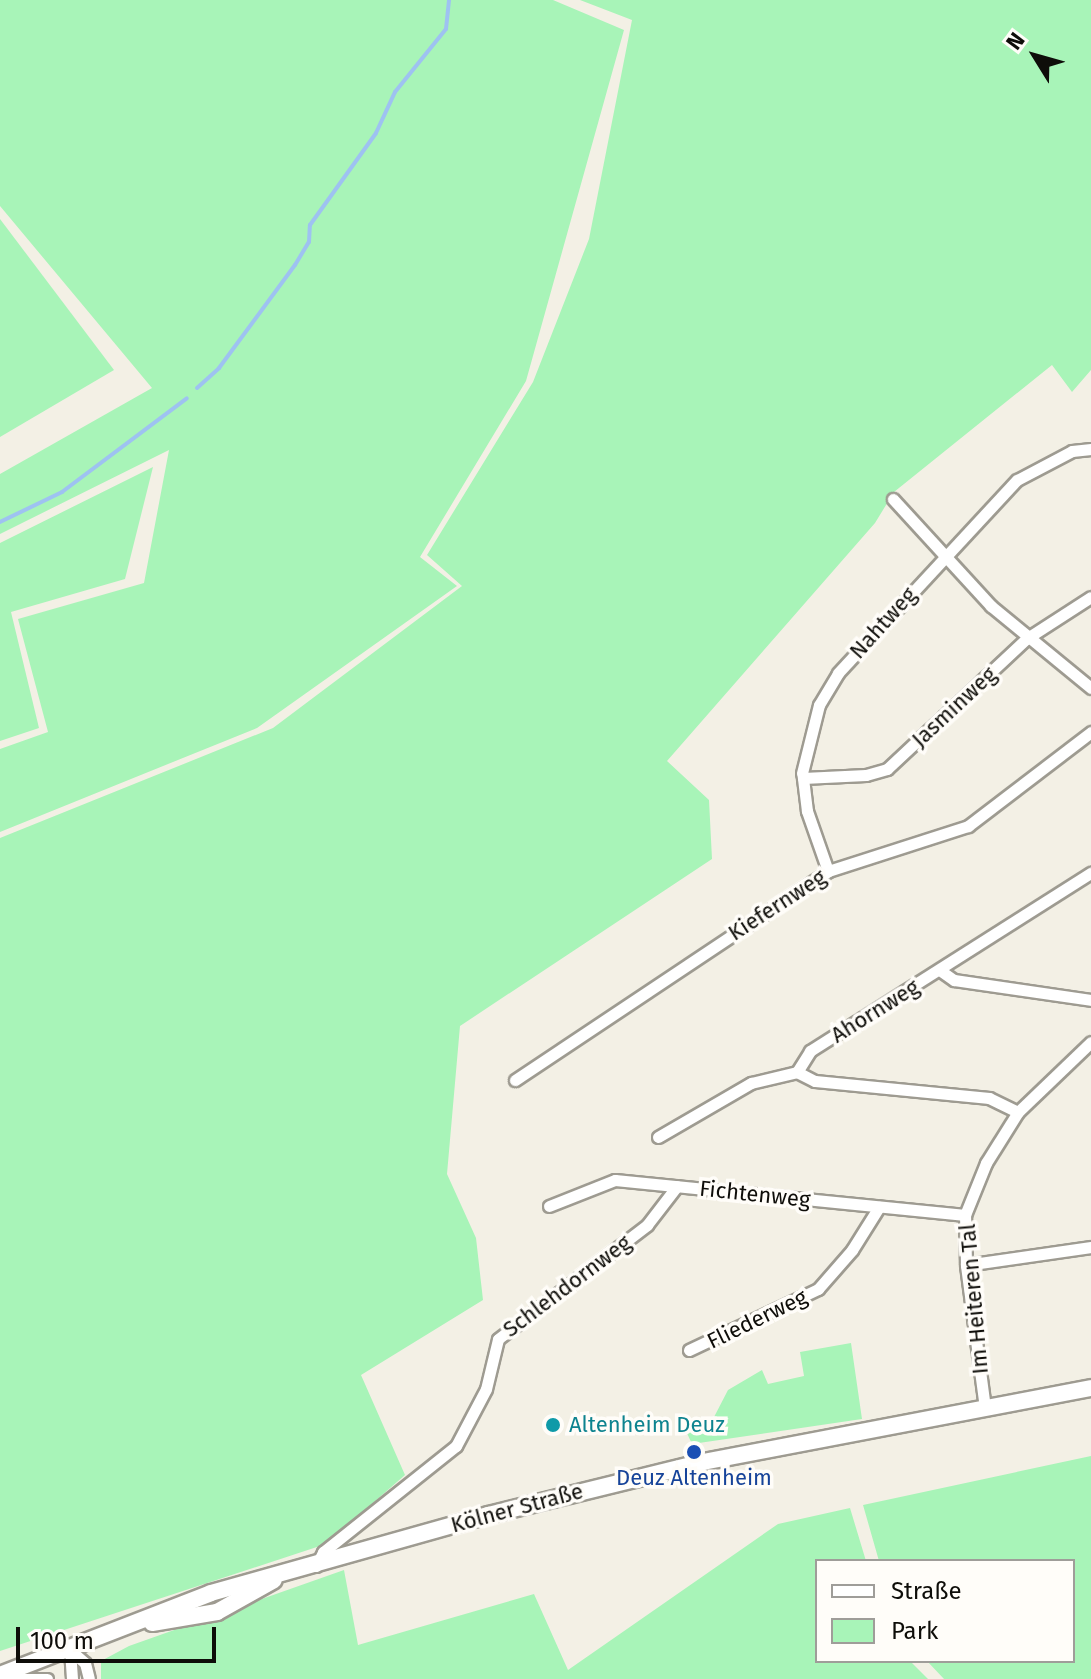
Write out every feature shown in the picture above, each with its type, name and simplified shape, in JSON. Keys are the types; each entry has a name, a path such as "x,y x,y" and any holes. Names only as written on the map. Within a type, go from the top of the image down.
{"main road":[{"name":"Kölner Straße","path":"0,1677 146,1623 217,1612 277,1578 488,1515 675,1468 1091,1388"}],"street":[{"name":"Nahtweg","path":"828,871 807,811 803,778 808,736 838,673 1017,480 1072,451 1091,449"},
{"path":"893,499 943,558 1026,639 1091,688"},
{"name":"Jasminweg","path":"803,778 866,775 887,769 1026,639 1091,597"},
{"name":"Kiefernweg","path":"515,1080 828,871 968,826 1091,732"},
{"name":"Ahornweg","path":"797,1072 810,1051 941,971 1091,873"},
{"path":"941,971 954,980 1091,1000"},
{"name":"Im Heiteren Tal","path":"985,1408 966,1265 965,1215 986,1163 1018,1112 1091,1042"},
{"path":"658,1137 751,1083 797,1072 815,1081 989,1098 1018,1112"},
{"name":"Fichtenweg","path":"549,1206 600,1182 677,1186 965,1215"},
{"name":"Schlehdornweg","path":"316,1566 323,1552 456,1446 486,1389 498,1339 647,1225 677,1186"},
{"name":"Fliederweg","path":"689,1350 818,1289 852,1250 879,1207"},
{"path":"966,1265 1091,1247"},
{"path":"70,1650 72,1679"},
{"path":"70,1650 85,1663 89,1679"},
{"path":"0,1677 47,1679"}],"green space":[{"path":"0,0 553,0 624,30 526,381 420,557 457,586 257,728 0,832 0,749 48,732 18,619 144,583 169,450 0,534 0,474 152,388 0,206"},
{"path":"580,0 1091,0 1091,370 1072,392 1052,365 894,492 875,523 667,761 709,800 712,859 460,1026 447,1174 476,1238 483,1300 361,1375 405,1475 326,1544 0,1651 0,838 273,728 462,586 427,555 533,382 589,239 632,20"},
{"path":"0,219 114,370 0,437"},
{"path":"153,467 125,579 11,612 39,728 0,741 0,543"},
{"path":"851,1343 862,1419 692,1444 685,1429 713,1419 728,1390 762,1370 768,1384 804,1376 800,1352"},
{"path":"1091,1456 1091,1679 944,1679 929,1663 1075,1663 1075,1559 878,1559 863,1505"},
{"path":"850,1508 865,1559 815,1559 815,1663 912,1663 928,1679 101,1679 101,1661 129,1646 344,1570 358,1645 534,1594 568,1670 778,1524"}],"waterway":[{"path":"197,388 219,368 295,265 309,242 310,225 376,133 395,92 446,29 449,0"},
{"path":"0,522 62,492 187,398"}],"place":[{"name":"Altenheim Deuz","path":"553,1425"},
{"name":"Deuz Altenheim","path":"694,1452"}]}
